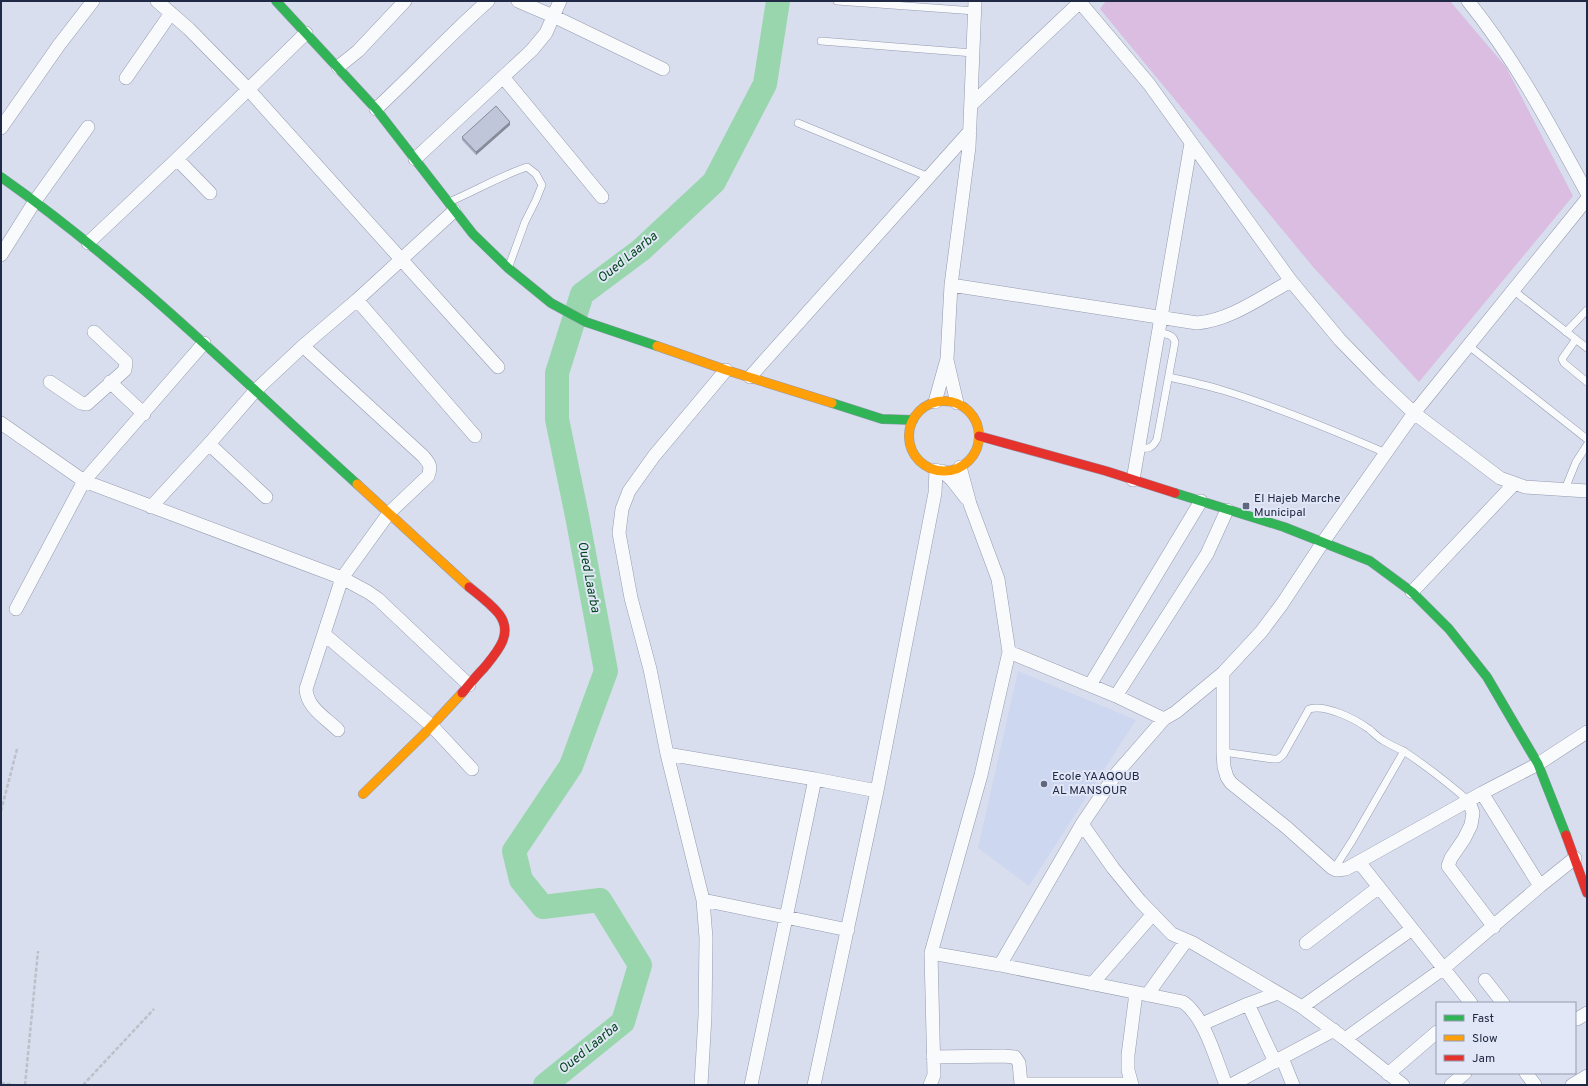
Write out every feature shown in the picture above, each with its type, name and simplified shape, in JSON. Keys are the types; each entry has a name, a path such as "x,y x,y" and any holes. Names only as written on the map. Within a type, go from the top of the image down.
{"street":[{"path":"1,128 59,45 94,1"},
{"path":"158,1 200,40 248,89 498,367"},
{"path":"276,1 376,109 472,234 508,268 551,303 586,322 750,378 882,419 913,420"},
{"path":"338,67 358,51 405,1"},
{"path":"376,109 471,15 488,1"},
{"path":"518,1 664,69"},
{"path":"415,158 540,42 560,1"},
{"path":"1468,1 1504,50 1554,133 1587,193"},
{"path":"972,104 1079,2 1149,84 1291,281 1340,340 1380,381 1414,413 1500,478 1525,487 1565,489 1587,492"},
{"path":"935,402 947,359 951,285 970,131 975,6"},
{"path":"126,78 171,13"},
{"path":"88,242 177,159 306,33"},
{"path":"503,77 602,197"},
{"path":"1,255 35,201 88,127"},
{"path":"750,378 970,131"},
{"path":"1133,480 1191,143"},
{"path":"177,159 210,193"},
{"path":"1,177 88,242 132,279 498,613 505,624 504,638 498,650 469,685 432,726 363,794"},
{"path":"1000,965 1082,824 1116,774 1164,720 1176,712 1223,673 1261,632 1414,413 1587,199"},
{"path":"151,507 256,391 303,346 357,300 401,259 451,207"},
{"path":"951,285 1197,323 1211,322 1231,314 1291,281"},
{"path":"357,300 476,436"},
{"path":"50,382 84,404 89,403 110,382 125,370 126,362 94,332"},
{"path":"16,609 84,481 204,344"},
{"path":"303,346 429,463 431,469 428,476 389,513 342,578 306,689 306,695 312,706 338,730"},
{"path":"947,359 957,403"},
{"path":"701,1085 705,1016 706,938 703,900 667,754 650,669 631,598 619,534 622,509 629,491 654,456 726,370"},
{"path":"110,382 144,414"},
{"path":"946,401 957,403 966,408 978,425 979,436 977,454 960,467 951,470 939,470 927,466 918,459 913,450 910,440 910,430 913,420 926,406 935,402 946,401"},
{"path":"882,419 910,440"},
{"path":"1,422 84,481 342,578 368,592 378,599 469,685"},
{"path":"979,436 1133,480 1323,542 1370,561 1412,592 1449,630 1486,677 1538,764 1575,858 1587,893"},
{"path":"209,444 266,497"},
{"path":"996,451 1019,447"},
{"path":"934,1082 931,953 981,775 1008,652 998,579 970,504 960,467"},
{"path":"939,470 952,480 970,504"},
{"path":"814,1085 877,791 939,470"},
{"path":"1412,592 1514,484"},
{"path":"1090,685 1201,501"},
{"path":"1116,696 1207,554 1227,510"},
{"path":"324,634 432,726 472,769"},
{"path":"1008,652 1116,696 1164,720"},
{"path":"1223,673 1223,752 1224,767 1227,777 1231,783 1336,870 1346,869 1482,793 1538,764 1587,732"},
{"path":"667,754 877,791"},
{"path":"751,1085 815,779"},
{"path":"1482,793 1540,886"},
{"path":"1469,801 1473,813 1471,825 1464,839 1451,858 1448,866 1494,926"},
{"path":"1082,824 1113,868 1172,934 1193,944 1302,1007 1334,1030 1403,1085"},
{"path":"1345,1039 1444,968 1575,858"},
{"path":"1359,862 1470,1002"},
{"path":"1306,943 1379,887"},
{"path":"703,900 848,930"},
{"path":"1092,984 1153,914"},
{"path":"1302,1007 1412,929"},
{"path":"933,1057 1015,1057 1019,1063 1021,1084 1132,1085 1128,1070 1128,1055 1141,994 1186,941"},
{"path":"931,953 1000,965 1183,1002 1195,1013 1202,1024 1226,1085"},
{"path":"1485,980 1502,1002"},
{"path":"1202,1024 1278,993"},
{"path":"1248,1004 1293,1085"},
{"path":"1231,1085 1334,1030"},
{"path":"1388,1074 1436,1033"},
{"path":"1450,1085 1464,1074"},
{"path":"1572,1085 1587,1076"}],"lane":[{"path":"837,1 975,6"},
{"path":"821,41 973,53"},
{"path":"798,123 929,177"},
{"path":"451,207 471,193 514,171 527,167 536,174 542,185 525,222 508,268"},
{"path":"1513,290 1587,348"},
{"path":"1566,332 1587,310"},
{"path":"1138,448 1148,449 1152,447 1157,439 1169,377 1174,340 1169,334 1158,332"},
{"path":"1576,339 1562,359 1564,363 1587,382"},
{"path":"1469,346 1587,439"},
{"path":"1169,377 1222,390 1281,410 1336,431 1386,453"},
{"path":"1565,489 1576,462 1587,445"},
{"path":"1223,752 1278,759 1283,755 1309,709 1312,708 1336,712 1368,729 1385,742 1404,751 1444,779 1469,801"},
{"path":"1334,869 1404,751"}],"path":[{"path":"1,812 18,749"},
{"path":"25,1085 38,951"},
{"path":"83,1085 154,1009"},
{"path":"1,1083 14,1085"}],"shaded area":[{"path":"1106,1 1450,1 1506,67 1573,196 1419,382 1314,268 1100,9"},
{"name":"Ecole YAAQOUB AL MANSOUR","path":"1018,671 1136,720 1029,886 978,848"}],"building":[{"path":"496,106 510,122 476,152 462,137"}],"waterway":[{"name":"Oued Laarba","path":"545,1085 623,1022 640,965 600,900 543,907 521,880 514,851 571,766 606,671 557,419 557,373 582,294 641,250 714,182 765,84 778,1"}],"traffic: fast":[{"path":"276,1 376,109 473,234 508,268 551,303 586,322 657,346"},
{"path":"1,177 94,248 139,286 227,364 357,484"},
{"path":"832,403 882,419 913,420"},
{"path":"1175,493 1284,527 1370,561 1412,592 1449,629 1487,677 1538,764 1566,835"}],"traffic: slow":[{"path":"657,346 726,370 832,403"},
{"path":"944,401 963,407 973,417 979,436 973,455 963,465 944,471 925,465 915,455 909,436 915,417 925,407 944,401"},
{"path":"357,484 469,587"},
{"path":"363,794 424,734 462,693"}],"traffic: jam":[{"path":"979,436 1106,471 1175,493"},
{"path":"462,693 494,656 502,642 505,629 503,621 496,610 469,587"},
{"path":"1566,835 1587,893"}],"place":[{"name":"El Hajeb Marche Municipal","path":"1246,506"},
{"name":"Ecole YAAQOUB AL MANSOUR","path":"1044,784"}]}
